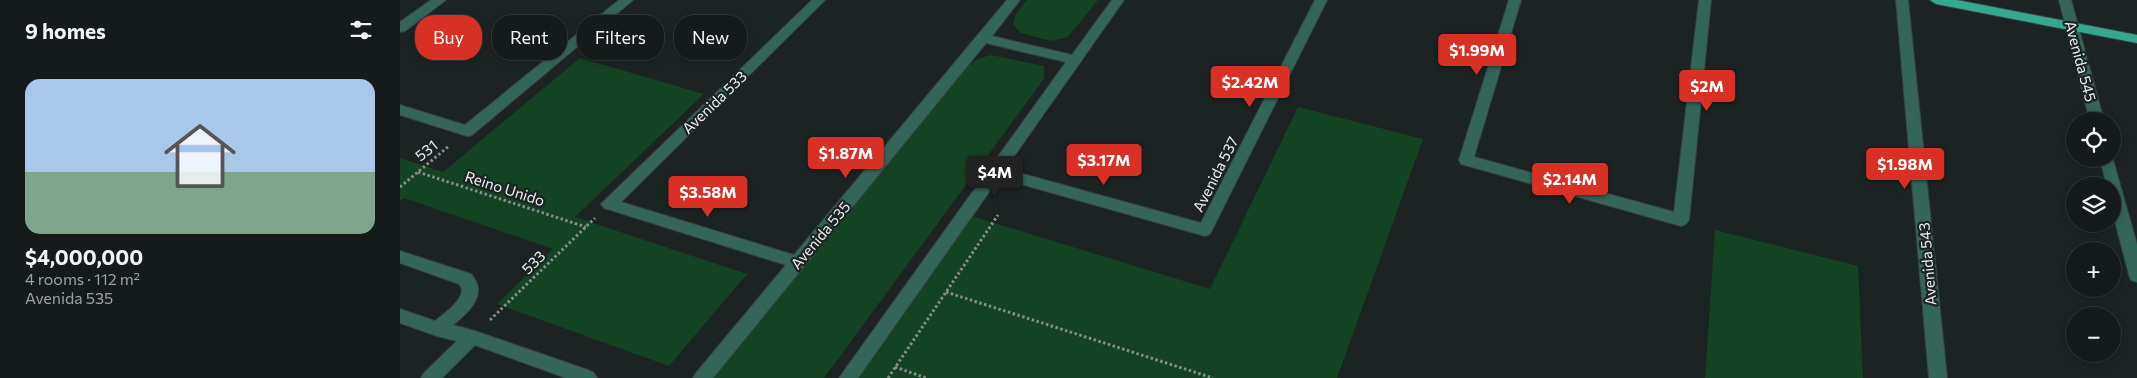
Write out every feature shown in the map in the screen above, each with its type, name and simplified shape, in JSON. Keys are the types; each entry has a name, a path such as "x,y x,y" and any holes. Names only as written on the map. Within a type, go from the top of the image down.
{"main road":[{"path":"1936,0 2137,39"}],"street":[{"path":"400,28 440,0"},
{"path":"400,110 467,131 627,0"},
{"name":"Avenida 533","path":"610,204 819,0"},
{"name":"Avenida 535","path":"702,378 1014,0"},
{"path":"848,378 1118,0"},
{"name":"Avenida 537","path":"996,172 1205,230 1321,0"},
{"path":"1516,0 1466,160 1681,220 1705,0"},
{"name":"Avenida 543","path":"1902,0 1938,378"},
{"name":"Avenida 545","path":"2065,0 2095,112"},
{"path":"982,38 1075,60"},
{"path":"2109,167 2137,275"},
{"path":"610,204 798,262"},
{"path":"400,257 465,279 470,283 472,289 470,297 438,329"},
{"path":"400,316 438,329 472,337 588,378"},
{"path":"430,378 472,337"}],"path":[{"name":"531","path":"400,186 467,131"},
{"name":"Reino Unido","path":"418,172 586,227"},
{"name":"533","path":"472,337 610,204"},
{"path":"888,378 998,215"},
{"path":"946,292 1213,378"},
{"path":"895,367 926,378"}],"green space":[{"path":"1027,0 1098,0 1068,37 1051,41 1021,33 1013,24 1016,14"},
{"path":"991,55 1044,66 1044,79 824,378 702,378 964,70 977,59"},
{"path":"578,60 587,60 704,94 575,217 747,274 669,366 497,304 553,249 404,198 400,201 400,158 443,172"},
{"path":"1298,107 1423,139 1337,378 848,378 965,214 1210,289"},
{"path":"1715,230 1858,266 1863,378 1705,378"}]}
